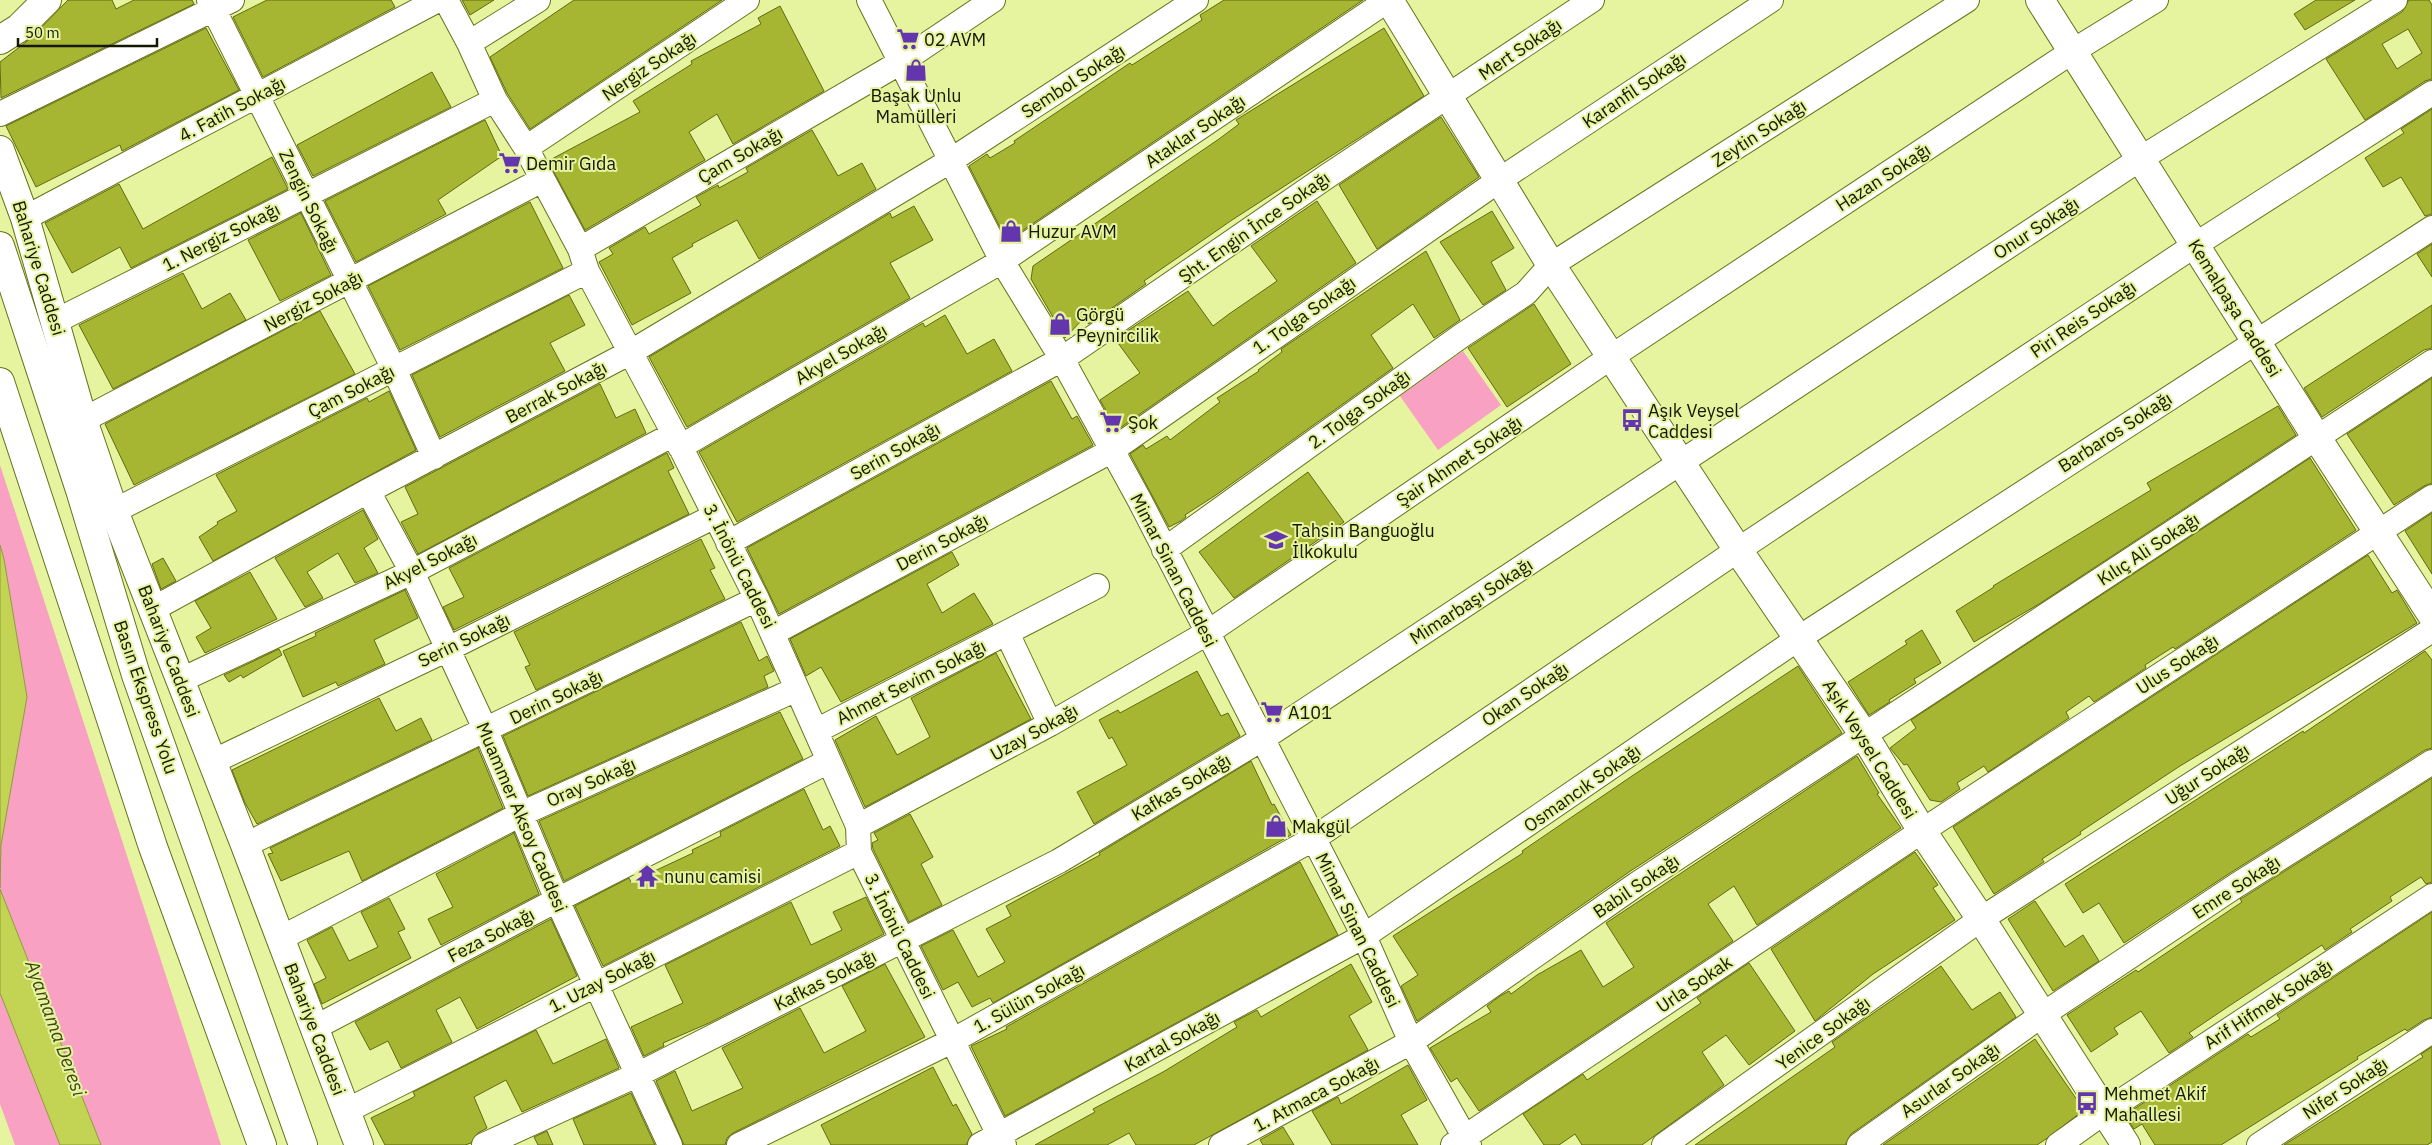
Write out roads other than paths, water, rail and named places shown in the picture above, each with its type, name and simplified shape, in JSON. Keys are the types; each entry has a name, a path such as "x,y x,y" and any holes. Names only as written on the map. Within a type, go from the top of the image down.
{"main road":[{"path":"0,40 19,28 47,0"},
{"name":"Aşık Veysel Caddesi","path":"1388,0 1551,265 1680,463 1864,735 1922,831 1982,919 2103,1113 2126,1145"},
{"name":"Kemalpaşa Caddesi","path":"2040,0 2257,340 2317,438 2432,615"},
{"name":"Bahariye Caddesi","path":"0,150 25,218 83,420 114,511 281,938 359,1145"},
{"name":"Basın Ekspress Yolu","path":"0,246 80,490 136,675 304,1138"},
{"path":"0,382 153,847 262,1145"}],"street":[{"name":"4. Fatih Sokağı","path":"25,218 438,0"},
{"name":"3. İnönü Caddesi","path":"446,0 469,43 495,100 526,148 580,249 587,271 677,440 757,599 858,826 859,852 952,1041 994,1142"},
{"path":"469,43 538,0"},
{"name":"Nergiz Sokağı","path":"526,148 747,0"},
{"name":"Mimar Sinan Caddesi","path":"869,0 1002,261 1062,359 1164,550 1364,936 1411,1042 1462,1143"},
{"name":"Çam Sokağı","path":"580,249 901,62 993,0"},
{"name":"Sembol Sokağı","path":"950,161 1196,0"},
{"name":"Ataklar Sokağı","path":"1002,261 1388,0"},
{"name":"Mert Sokağı","path":"1448,98 1592,0"},
{"name":"Karanfil Sokağı","path":"1498,181 1771,0"},
{"name":"Zeytin Sokağı","path":"1551,265 1967,0"},
{"name":"Hazan Sokağı","path":"1611,357 2073,52 2156,0"},
{"name":"Onur Sokağı","path":"1680,463 2140,159 2395,0"},
{"name":"Zengin Sokağı","path":"218,3 257,95 348,282 394,369 434,457"},
{"path":"0,114 218,3"},
{"name":"Piri Reis Sokağı","path":"1738,550 2196,244 2432,93"},
{"name":"Şht. Engin İnce Sokağı","path":"1062,359 1326,176 1448,98"},
{"name":"1. Nergiz Sokağı","path":"56,322 495,100"},
{"name":"Berrak Sokağı","path":"153,609 368,491 631,352 950,161"},
{"name":"Nergiz Sokağı","path":"83,420 542,180"},
{"name":"1. Tolga Sokağı","path":"1111,451 1498,181"},
{"name":"Barbaros Sokağı","path":"1799,638 2432,228"},
{"name":"Akyel Sokağı","path":"181,680 412,572 677,440 1002,261"},
{"name":"2. Tolga Sokağı","path":"1164,550 1461,336 1526,293 1551,265"},
{"name":"Çam Sokağı","path":"114,511 587,271"},
{"name":"Şair Ahmet Sokağı","path":"1207,633 1611,357"},
{"name":"Serin Sokağı","path":"728,543 1062,359"},
{"name":"Kılıç Ali Sokağı","path":"1864,735 2432,362"},
{"name":"Derin Sokağı","path":"773,633 1111,451"},
{"name":"Mimarbaşı Sokağı","path":"1262,739 1680,463"},
{"name":"Muammer Aksoy Caddesi","path":"368,491 412,572 486,731 557,900 595,985 639,1074 670,1145"},
{"name":"Ulus Sokağı","path":"1922,831 2432,497"},
{"name":"Serin Sokağı","path":"212,762 448,649 715,516"},
{"name":"Okan Sokağı","path":"1313,838 1738,550"},
{"name":"Ahmet Sevim Sokağı","path":"816,730 1097,586"},
{"name":"Derin Sokağı","path":"245,845 486,731 757,599"},
{"name":"Uğur Sokağı","path":"1982,919 2432,630"},
{"name":"Ahmet Sevim Sokağı","path":"1007,633 1050,724"},
{"name":"Uzay Sokağı","path":"858,826 1050,724 1207,633"},
{"name":"Osmancık Sokağı","path":"1364,936 1799,638"},
{"name":"Oray Sokağı","path":"281,938 521,814 797,689"},
{"name":"Babil Sokağı","path":"1411,1042 1637,884 1864,735"},
{"name":"Kafkas Sokağı","path":"484,1145 639,1074 1059,861 1262,739"},
{"name":"Feza Sokağı","path":"314,1028 557,900 829,761"},
{"name":"Emre Sokağı","path":"2042,1015 2237,886 2432,762"},
{"name":"Urla Sokak","path":"1462,1143 1922,831"},
{"name":"1. Sülün Sokağı","path":"739,1145 952,1041 1313,838"},
{"name":"1. Uzay Sokağı","path":"346,1112 859,852"},
{"name":"Arif Hifmek Sokağı","path":"2058,1145 2103,1113 2432,896"},
{"name":"Yenice Sokağı","path":"1664,1145 1982,919"},
{"name":"Kartal Sokağı","path":"994,1142 1364,936"},
{"name":"Asurlar Sokağı","path":"1859,1145 2042,1015"},
{"name":"Nifer Sokağı","path":"2259,1145 2432,1031"},
{"name":"1. Atmaca Sokağı","path":"1221,1145 1411,1042"}],"place":[{"name":"02 AVM","path":"908,39"},
{"name":"Başak Unlu Mamülleri","path":"916,70"},
{"name":"Demir Gıda","path":"510,163"},
{"name":"Huzur AVM","path":"1011,231"},
{"name":"Görgü Peynircilik","path":"1060,324"},
{"name":"Aşık Veysel Caddesi","path":"1632,420"},
{"name":"Şok","path":"1111,422"},
{"name":"Tahsin Banguoğlu İlkokulu","path":"1276,540"},
{"name":"A101","path":"1272,712"},
{"name":"Makgül","path":"1276,826"},
{"name":"nunu camisi","path":"647,876"},
{"name":"Mehmet Akif Mahallesi","path":"2087,1103"}],"water label":[{"name":"Ayamama Deresi","path":"56,1028"}]}
